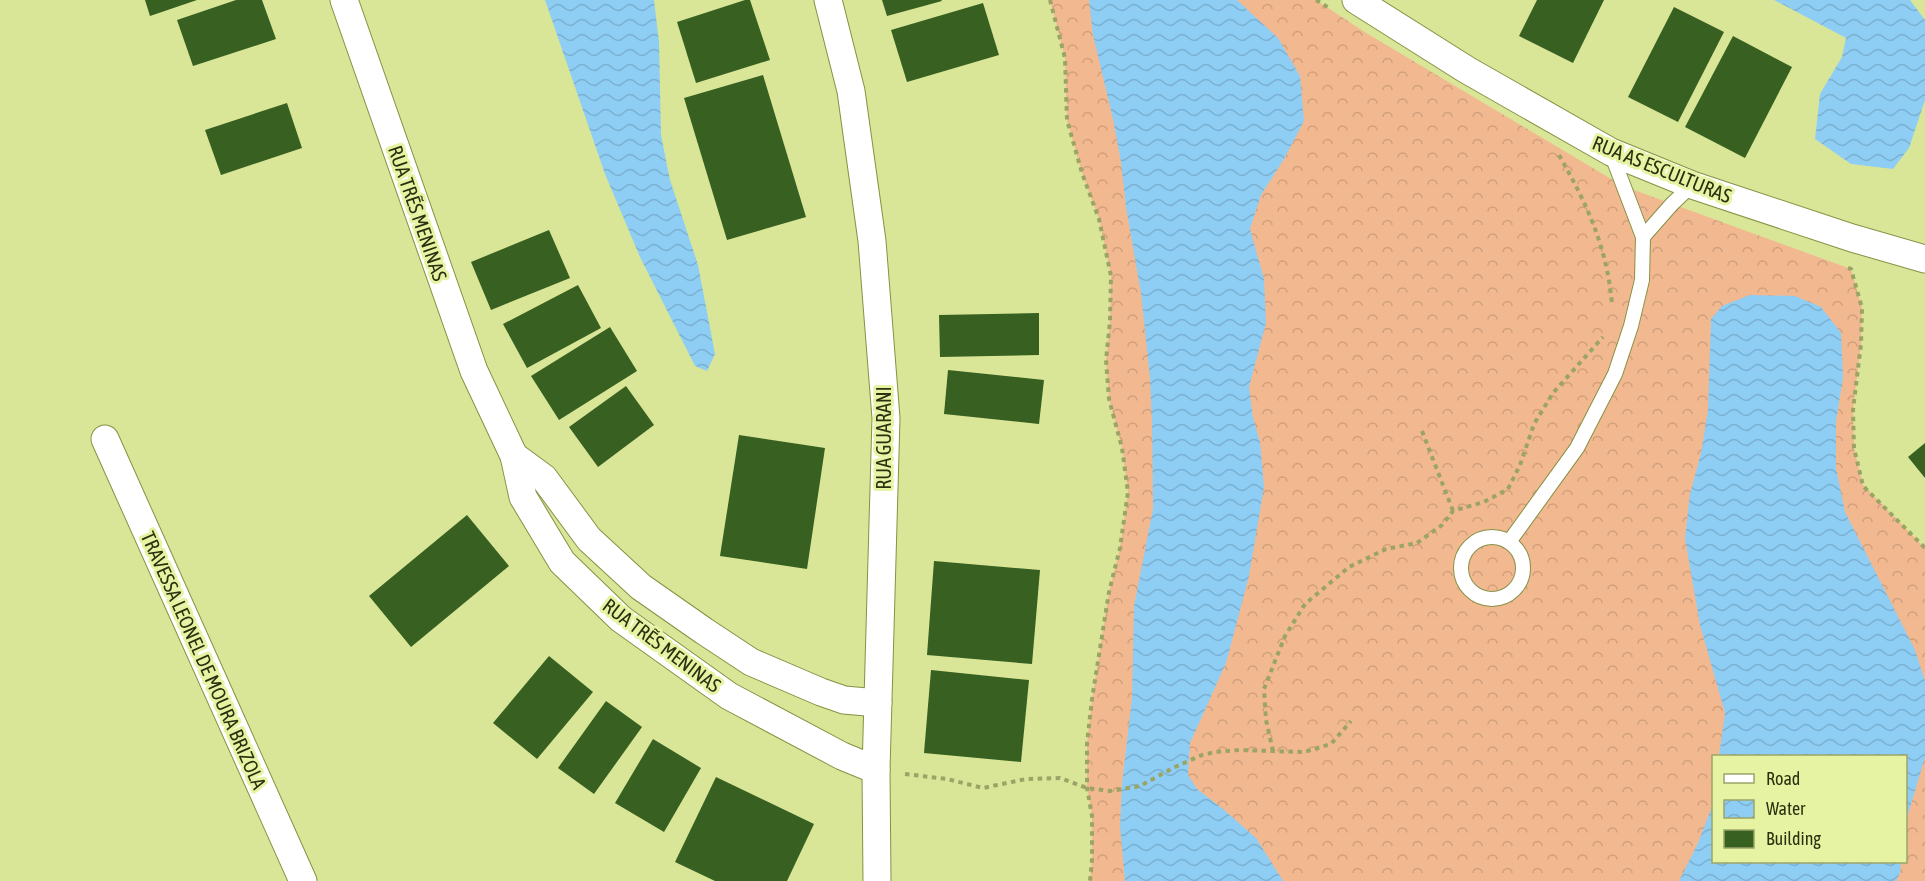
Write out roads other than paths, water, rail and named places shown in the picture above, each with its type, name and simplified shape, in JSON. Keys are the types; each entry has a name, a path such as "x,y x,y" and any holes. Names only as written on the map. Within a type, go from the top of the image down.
{"street":[{"name":"RUA TRẼS MENINAS","path":"344,0 474,371 514,456 523,497 562,562 621,619 729,696 842,756 876,770"},
{"name":"RUA GUARANI","path":"828,0 851,91 872,241 886,418 876,770 878,881"},
{"name":"RUA AS ESCULTURAS","path":"1356,0 1467,70 1611,152 1692,185 1852,238 1925,259"},
{"name":"TRAVESSA LEONEL DE MOURA BRIZOLA","path":"105,439 303,881"},
{"name":"RUA TRẼS MENINAS","path":"514,456 544,478 589,538 640,587 751,662 844,700 878,703"}],"lane":[{"path":"1509,542 1576,448 1615,374 1631,326 1642,280 1643,237 1611,152"},
{"path":"1643,237 1692,185"},
{"path":"1486,537 1509,542 1517,550 1522,561 1523,573 1520,583 1505,597 1485,599 1476,595 1462,579 1462,559 1467,550 1475,542 1486,537"}],"water":[{"path":"545,0 654,0 659,42 661,135 670,180 698,265 715,354 707,371 695,366 640,257 605,174"},
{"path":"1089,0 1237,0 1278,38 1300,76 1304,121 1261,195 1250,229 1264,279 1266,323 1249,387 1253,418 1260,442 1264,487 1249,576 1226,663 1190,743 1188,775 1197,789 1256,838 1283,881 1125,881 1120,826 1122,784 1132,698 1134,606 1153,509 1152,422 1141,293 1126,207 1121,162 1093,35"},
{"path":"1774,0 1910,0 1925,20 1925,100 1909,148 1893,169 1851,164 1815,139 1820,94 1842,57 1846,38"},
{"path":"1750,295 1795,296 1821,307 1841,333 1843,377 1836,422 1836,468 1845,512 1915,650 1925,681 1925,757 1907,818 1907,755 1719,755 1725,713 1700,625 1685,538 1690,494 1701,453 1708,410 1711,319 1722,306"},
{"path":"1712,807 1712,863 1901,863 1900,873 1896,881 1679,881 1698,843"}]}
